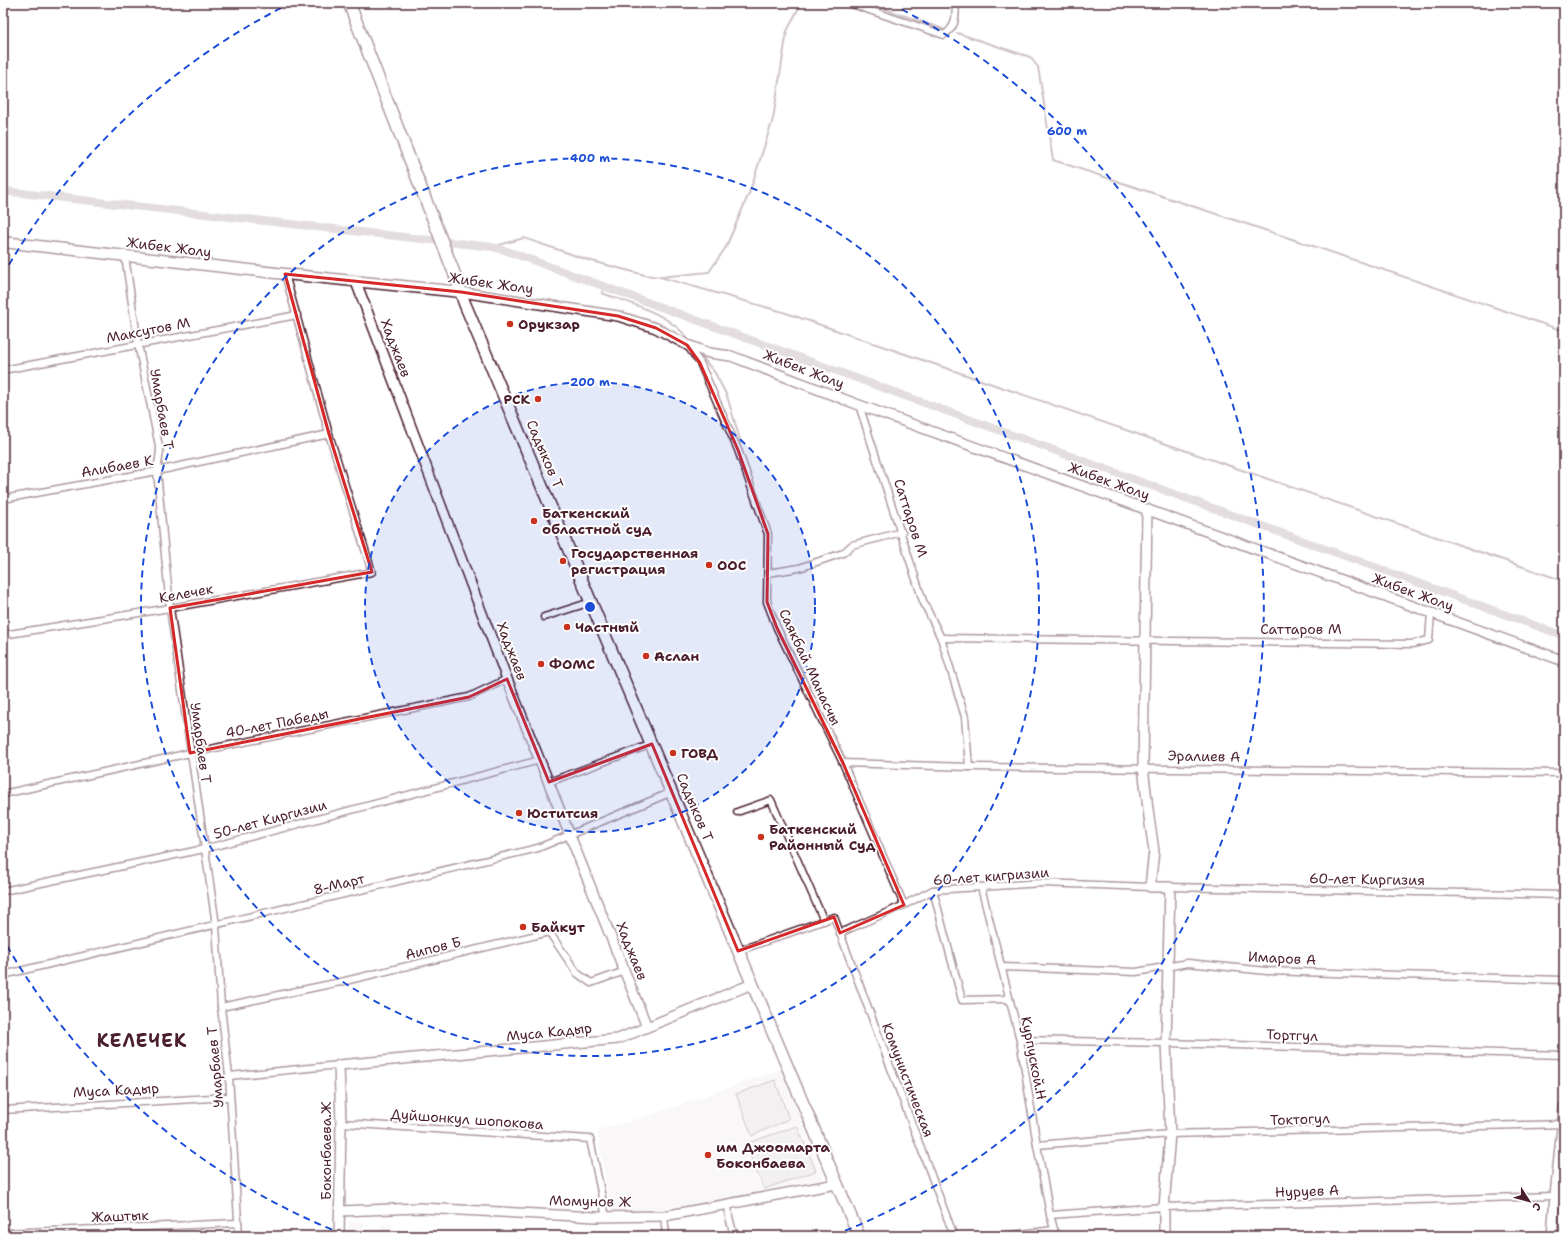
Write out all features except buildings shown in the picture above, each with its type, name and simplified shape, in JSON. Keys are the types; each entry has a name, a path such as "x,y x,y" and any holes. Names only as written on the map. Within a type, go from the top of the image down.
{"highway":[{"name":"Садыков Т","path":"348,3 462,297 652,744 858,1236"}],"main road":[{"name":"Жибек Жолу","path":"3,242 356,282 462,297"}],"street":[{"path":"848,3 944,35 951,30 955,23 956,3"},
{"name":"Умарбаев Т","path":"125,256 138,344 160,451 157,471 170,608 216,925 221,1006 229,1076 239,1236"},
{"path":"285,274 329,434"},
{"name":"Хаджаев","path":"356,282 507,679 647,1027"},
{"name":"Жибек Жолу","path":"462,297 618,316 656,328 687,345 709,353 731,356 859,405 1564,661"},
{"name":"Максутов М","path":"3,370 297,315"},
{"name":"Саякбай Манасчы","path":"687,345 700,364 738,450 768,534 767,602 777,628 843,763 904,905"},
{"name":"Саттаров М","path":"859,405 924,601 941,638 965,717 969,767"},
{"name":"Алибаев К","path":"3,499 157,471 329,434"},
{"name":"Келечек","path":"3,635 170,608 372,572 329,434"},
{"path":"1147,510 1144,767 1154,851 1150,887 1170,888 1166,1043 1170,1134 1164,1207 1164,1236"},
{"path":"768,573 798,568 844,552 852,545 902,532"},
{"path":"544,617 591,602"},
{"name":"Саттаров М","path":"941,638 1145,642 1412,644 1429,640 1431,613"},
{"name":"40-лет Пабеды","path":"3,794 190,753 469,697 507,679"},
{"path":"549,782 652,744"},
{"name":"50-лет Киргизии","path":"3,892 204,849 540,760"},
{"name":"Эралиев А","path":"843,763 969,767 1144,767 1564,773"},
{"name":"8-Март","path":"3,975 538,848 672,792"},
{"path":"737,812 771,800 824,921"},
{"name":"60-лет кигризии","path":"840,933 904,905 933,890 1042,883 1150,887"},
{"name":"Курпуской.Н","path":"981,887 1020,1040 1037,1145 1050,1215 1055,1233"},
{"name":"60-лет Киргизия","path":"1170,888 1564,895"},
{"path":"933,890 962,1000 1009,999"},
{"path":"738,951 834,918 840,933"},
{"name":"Аипов Б","path":"221,1006 345,981 549,932 577,973 592,983 625,971"},
{"name":"Комунистическая","path":"840,933 954,1236"},
{"name":"Имаров А","path":"1001,967 1136,972 1168,968 1188,963 1267,971 1564,980"},
{"name":"Муса Кадыр","path":"338,1065 618,1039 752,984"},
{"name":"Тортгул","path":"1020,1040 1564,1054"},
{"path":"229,1076 338,1065"},
{"name":"Боконбаева.Ж","path":"338,1065 341,1123 340,1236"},
{"name":"Муса Кадыр","path":"3,1110 230,1097"},
{"path":"1552,1236 1559,1196 1564,1107"},
{"name":"Дуйшонкул шопокова","path":"341,1123 590,1140 606,1217"},
{"name":"Токтогул","path":"1037,1145 1170,1134 1563,1124"},
{"name":"Момунов Ж","path":"340,1211 420,1208 606,1217 664,1216 836,1184"},
{"name":"Нуруев А","path":"1050,1215 1164,1207 1559,1196"},
{"path":"728,1204 729,1217 734,1236"},
{"path":"664,1216 666,1236"},
{"name":"Жаштык","path":"3,1233 238,1224"},
{"path":"1002,1236 1055,1233"}],"highlighted area":[{"path":"285,274 461,292 618,316 656,328 687,345 700,363 738,450 768,534 767,602 777,628 843,763 904,905 840,933 834,917 738,951 652,744 549,782 507,679 469,697 190,753 170,608 372,572 329,434"}],"shaded area":[{"name":"им Джоомарта Боконбаева","path":"781,1069 824,1179 666,1211 611,1212 597,1130 648,1116"},
{"path":"775,1080 789,1119 752,1136 736,1094"},
{"path":"797,1126 816,1171 764,1189 745,1144"},
{"path":"349,1221 364,1222 363,1236 348,1236"},
{"path":"381,1223 393,1224 393,1236 380,1236"}],"waterway":[{"path":"868,3 943,29"},
{"path":"492,247 524,238 588,260 645,275 660,277 709,272 726,247 750,191 773,119 787,31 800,5"},
{"path":"957,33 1030,57 1038,67 1053,160 1564,331"},
{"path":"3,191 492,247 507,251 1564,636"},
{"path":"660,277 783,312 1564,581"},
{"path":"605,287 602,293 649,310 661,316 681,331 689,340"},
{"path":"702,357 715,373 727,396 741,443"}],"place":[{"name":"Орукзар","path":"510,324"},
{"name":"РСК","path":"538,399"},
{"name":"Баткенский областной суд","path":"534,521"},
{"name":"Государственная регистрация","path":"563,561"},
{"name":"ООС","path":"709,565"},
{"name":"Частный","path":"567,627"},
{"name":"Аслан","path":"646,656"},
{"name":"ФОМС","path":"541,664"},
{"name":"ГОВД","path":"673,753"},
{"name":"Юститсия","path":"519,813"},
{"name":"Баткенский Районный Суд","path":"761,837"},
{"name":"Байкут","path":"523,927"},
{"name":"им Джоомарта Боконбаева","path":"708,1155"}],"district":[{"name":"КЕЛЕЧЕК","path":"142,1041"}]}
